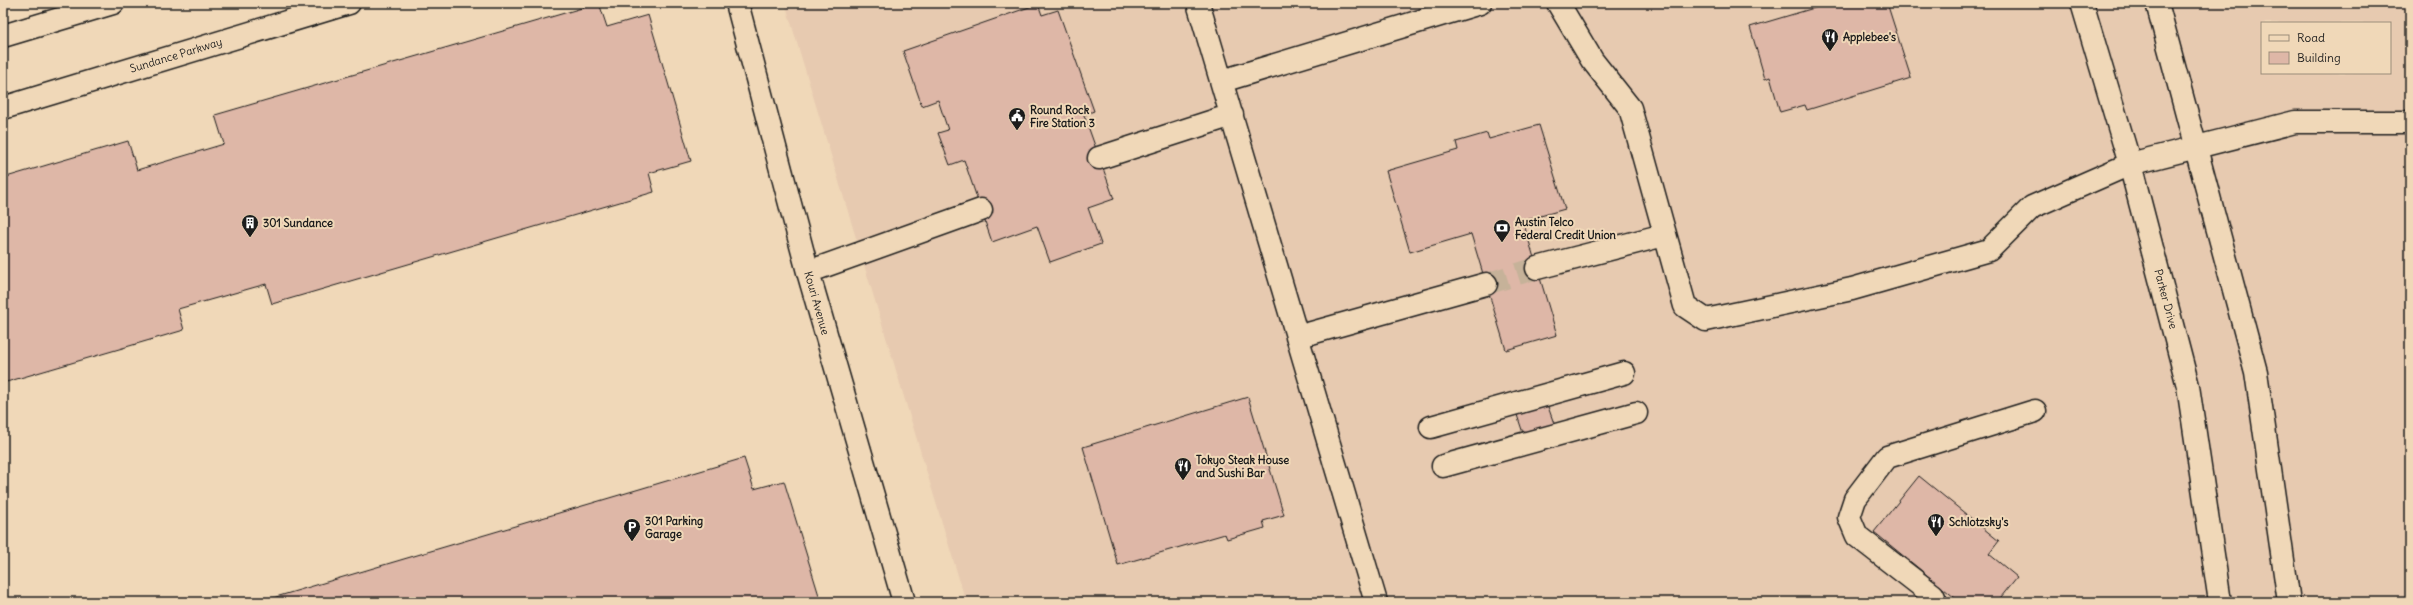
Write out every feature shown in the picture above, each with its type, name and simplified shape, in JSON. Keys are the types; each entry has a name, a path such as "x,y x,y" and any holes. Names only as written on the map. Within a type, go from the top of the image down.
{"street":[{"path":"3,36 113,3"},
{"name":"Sundance Parkway","path":"3,108 349,3"},
{"name":"Kouri Avenue","path":"737,3 808,272 904,602"},
{"path":"1198,3 1376,602"},
{"path":"1222,81 1480,3"},
{"path":"1558,3 1592,60 1630,108 1664,235 1685,306 1706,320 1852,289 1989,250 2032,207 2130,164 2295,122 2410,122"},
{"name":"Parker Drive","path":"2082,3 2130,164 2188,386 2220,602"},
{"path":"2157,3 2256,372 2289,602"},
{"path":"1099,158 1232,115"},
{"path":"808,272 981,210"},
{"path":"1537,268 1664,235"},
{"path":"1297,337 1486,284"},
{"path":"1431,427 1624,373"},
{"path":"1936,602 1933,595 1857,536 1849,517 1855,499 1887,457 2035,411"},
{"path":"1443,466 1636,413"}],"shaded area":[{"path":"785,3 2410,3 2410,602 966,602"}],"building":[{"name":"301 Sundance","path":"599,3 607,27 648,15 691,161 649,173 654,192 272,304 266,284 178,309 184,330 3,383 3,178 128,141 137,170 224,144 215,115"},
{"name":"Applebee's","path":"1831,3 1887,3 1911,78 1807,110 1805,105 1780,112 1770,77 1765,79 1750,27"},
{"name":"Round Rock Fire Station 3","path":"1038,4 1042,15 1058,10 1094,111 1084,115 1114,199 1088,208 1101,244 1050,262 1037,226 992,242 964,160 950,165 938,133 948,130 938,100 922,106 903,51"},
{"name":"Austin Telco Federal Credit Union","path":"1539,125 1565,209 1523,221 1557,335 1506,350 1471,234 1410,252 1386,171 1458,150 1456,142 1487,133 1489,139"},
{"name":"Tokyo Steak House and Sushi Bar","path":"1248,397 1284,515 1263,521 1265,528 1227,539 1225,534 1118,565 1083,447"},
{"path":"1546,401 1557,432 1526,442 1516,412"},
{"name":"301 Parking Garage","path":"744,458 754,489 784,481 821,602 259,602"},
{"name":"Schlotzsky's","path":"1919,476 1999,541 1989,554 2017,577 1997,602 1960,602 1874,532"}],"tunnel":[{"path":"1486,284 1537,268"}],"place":[{"name":"Applebee's","path":"1830,52"},
{"name":"Round Rock Fire Station 3","path":"1017,131"},
{"name":"301 Sundance","path":"250,238"},
{"name":"Austin Telco Federal Credit Union","path":"1502,243"},
{"name":"Tokyo Steak House and Sushi Bar","path":"1183,481"},
{"name":"Schlotzsky's","path":"1936,537"},
{"name":"301 Parking Garage","path":"632,542"}]}
